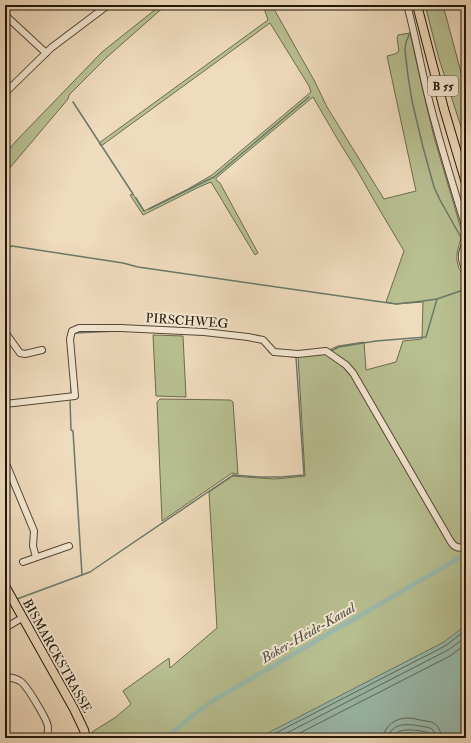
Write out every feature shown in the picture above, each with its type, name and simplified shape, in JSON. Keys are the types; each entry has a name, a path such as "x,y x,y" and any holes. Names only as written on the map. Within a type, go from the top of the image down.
{"main road":[{"name":"B 55","path":"417,5 444,109 466,183"},
{"name":"B 55","path":"422,5 466,167"},
{"name":"BISMARCKSTRASSE","path":"5,586 74,709 84,730 86,738"}],"street":[{"path":"5,93 46,53 108,5"},
{"path":"407,5 427,91 466,228"},
{"path":"5,15 46,53"},
{"path":"466,242 461,256 466,270"},
{"name":"PIRSCHWEG","path":"5,404 75,396 70,339 72,331 79,328 120,328 204,332 262,340 274,352 298,354 328,353 346,365 354,373 451,542 458,548 466,546"},
{"path":"5,332 20,353 25,354 42,350"},
{"path":"5,461 34,530 33,546 36,558"},
{"path":"23,562 69,546"},
{"path":"5,628 22,618"},
{"path":"5,678 18,679 24,684 47,723 48,732 46,738"}],"green space":[{"path":"161,5 166,5 106,58 69,95 68,99 8,170 5,179 5,154 17,140 102,52"},
{"path":"263,5 273,5 327,107 384,199 416,191 387,56 395,54 399,51 398,35 410,33 434,137 462,232 457,253 457,261 459,269 466,279 466,659 311,738 93,738 92,732 116,717 131,704 123,691 169,658 170,668 217,628 209,492 233,476 275,479 305,476 298,355 324,352 338,346 364,342 366,370 396,362 403,341 422,339 423,302 396,304 386,302 404,251 313,97 216,178 258,253 255,255 211,182 143,215 130,195 133,194 144,211 188,189 212,175 311,92 309,86 270,23 101,146 99,143 268,20"},
{"path":"425,5 443,5 462,76 466,79 466,142 439,59"},
{"path":"153,335 183,336 186,397 156,396"},
{"path":"160,399 230,400 233,402 238,474 232,473 162,521 157,402"},
{"path":"407,733 427,736 429,738 393,738"}],"water":[{"path":"466,625 466,738 429,738 427,736 407,733 393,738 259,738 444,642"}],"waterway":[{"path":"410,33 406,42 405,50 412,101 423,147 434,187 463,241"},
{"path":"149,209 214,177 309,97"},
{"path":"73,102 133,194"},
{"path":"136,198 144,211"},
{"path":"5,267 9,247 12,246 123,263 138,267 396,304 437,299 466,289"},
{"path":"329,352 339,347 376,341 426,337 437,299"},
{"path":"75,333 117,331"},
{"path":"192,334 216,336"},
{"path":"267,348 272,354"},
{"path":"286,356 296,357"},
{"path":"17,599 90,572 233,475 259,477 304,475 296,357"},
{"path":"71,381 71,393"},
{"path":"70,401 82,575"},
{"name":"Boker-Heide-Kanal","path":"166,738 211,702 466,554"},
{"path":"5,603 9,602"}]}
